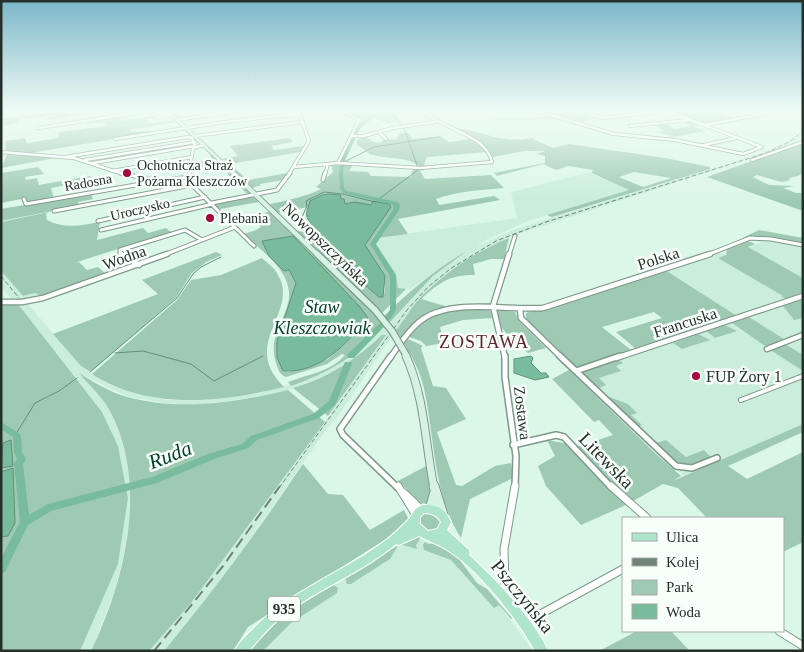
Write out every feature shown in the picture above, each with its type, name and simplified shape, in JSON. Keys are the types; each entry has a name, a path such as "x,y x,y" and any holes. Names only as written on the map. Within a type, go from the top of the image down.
{"main road":[{"name":"935","path":"198,140 204,145"},
{"name":"Nowopszczyńska","path":"204,145 375,310 392,331 406,353 418,381 422,397 435,492 444,516"},
{"name":"Nowopszczyńska","path":"421,513 435,492"},
{"path":"424,533 415,526 421,513 438,511 444,516 445,524 441,531"},
{"name":"935","path":"383,549 421,513"},
{"name":"935","path":"241,651 262,628 288,605 383,549 424,533 441,531"},
{"name":"Pszczyńska","path":"441,531 466,553 474,566"},
{"name":"Pszczyńska","path":"424,533 450,546 474,566 524,623 542,651"}],"street":[{"path":"66,157 171,140"},
{"path":"194,140 189,177 192,185 254,246"},
{"name":"Uroczysko","path":"101,230 271,192 280,187 309,140"},
{"path":"338,163 350,140"},
{"path":"294,167 338,163 414,168 492,162 490,154 477,140"},
{"path":"678,140 743,154 762,147 744,140"},
{"path":"701,145 725,140"},
{"path":"752,160 803,142"},
{"path":"93,163 195,144"},
{"path":"83,160 195,144 204,145"},
{"path":"1,152 83,160 127,176 159,181 189,177"},
{"path":"110,171 192,157"},
{"path":"323,180 328,164"},
{"name":"Radosna","path":"24,199 26,204 159,181"},
{"path":"54,211 192,185"},
{"path":"98,221 206,198"},
{"name":"Wodna","path":"1,302 18,302 47,297 138,265 235,227"},
{"path":"138,265 120,253 120,250 185,230 202,240"},
{"name":"Zostawa","path":"499,594 506,586 504,550 516,483 516,456 505,377 505,357 493,307 514,236"},
{"name":"Polska","path":"421,513 401,490 340,429 407,334 417,323 432,314 452,308 493,307 520,309 548,306 705,256 750,238 771,239 803,245"},
{"name":"Francuska","path":"576,371 803,297"},
{"path":"520,309 521,318 678,468 690,469 717,458"},
{"path":"767,349 803,336"},
{"path":"741,400 803,376"},
{"name":"Litewska","path":"513,445 556,435 564,437 608,484 646,517"},
{"path":"524,623 622,569"},
{"path":"781,632 803,646"}],"shaded area":[{"path":"797,140 779,149 515,235 490,246 442,278 420,299 396,330 390,323 389,331 392,336 336,419 328,427 215,589 164,651 149,651 191,603 325,422 385,335 332,373 288,390 254,398 194,405 165,403 126,396 81,374 110,410 123,442 130,472 131,505 126,545 114,593 91,651 80,651 118,564 128,498 118,446 102,412 18,304 1,288 1,271 23,296 35,293 43,297 26,302 81,366 115,387 167,400 204,400 255,394 304,381 353,357 381,331 433,276 461,255 411,289 398,289 396,274 375,243 377,238 517,218 511,192 593,171 593,174 629,190 525,222 484,241 476,247 510,231 767,151 787,142"},
{"path":"754,239 765,239 803,246 803,278 748,247 761,243"},
{"path":"718,252 726,255 719,258 784,296 803,294 803,424 684,476 586,378 581,367 736,316 665,270"},
{"path":"412,539 423,540 438,547 499,605 533,651 251,651 289,612"}],"green space":[{"path":"26,140 27,143 43,140 105,140 30,153 6,152 5,141"},
{"path":"272,140 292,140 293,142 271,146 274,150 304,146 300,152 230,164 248,180 287,173 283,180 260,184 252,188 222,159 238,156 230,146"},
{"path":"357,140 371,140 380,143 383,140 447,140 449,142 473,140 487,152 427,157 424,164 425,167 421,168 404,159 370,154 357,145"},
{"path":"477,140 536,140 553,148 569,144 665,158 710,167 710,169 552,217 547,215 629,190 592,173 593,170 568,166 556,170 543,164 497,176 494,173 545,163 545,156 536,154 545,151 524,151 493,157","holes":["634,172 671,178 643,187 619,177"]},
{"path":"803,143 803,173 782,182 757,175 753,177 769,185 794,186 783,188 796,193 803,193 803,211 707,177"},
{"path":"8,153 55,156 56,158 1,168"},
{"path":"210,155 251,194 246,193 219,165 192,169 192,163 212,159"},
{"path":"331,164 353,165 349,171 368,172 371,176 411,177 412,171 416,169 426,169 420,171 425,179 491,175 504,188 478,190 436,199 439,205 494,196 500,200 398,219 408,234 377,238 375,243 396,274 398,288 406,289 382,313 297,231 303,232 379,297 383,297 385,284 381,271 365,247 378,202 373,201 372,205 355,202 345,204 344,199 329,194 310,201 308,207 278,213 270,204 303,196 321,189 316,187 333,172"},
{"path":"38,167 44,174 25,177 26,180 37,178 39,185 90,176 93,180 51,188 54,199 27,204 26,198 1,203 1,173"},
{"path":"91,194 93,199 78,202 78,206 1,221 1,209"},
{"path":"251,196 259,202 220,209 214,204"},
{"path":"271,211 385,326 365,346 342,362 318,375 291,386 288,382 326,369 345,355 342,354 327,364 286,377 280,373 274,354 274,343 287,306 288,286 276,264 244,234 261,227 248,218","holes":["293,236 360,307 368,318 352,337 328,359 289,372 283,371 282,324 293,297 296,283 289,270 262,241"]},
{"path":"49,212 46,214 47,220 61,225 75,226 104,221 100,222 97,240 143,228 148,233 166,228 171,232 74,263 79,262 87,270 98,267 107,275 43,297 35,293 23,296 1,271 1,222"},
{"path":"759,230 803,238 803,244 765,238 742,238"},
{"path":"509,238 504,259 491,259 473,264 475,275 451,278 434,288 421,299 445,306 490,303 491,305 452,309 431,314 411,327 401,338 396,330 429,289 473,256"},
{"path":"748,241 755,244 748,247 803,278 803,294 790,299 781,297 783,296 718,258 726,255 727,249"},
{"path":"467,251 433,276 390,322 384,316 423,281"},
{"path":"216,252 222,255 206,262 191,274 176,298 93,370 89,371 81,366 53,334 158,294 142,280"},
{"path":"262,258 277,272 283,289 282,302 268,342 267,357 272,371 284,387 236,397 186,400 137,394 114,386 92,374 177,300 191,280 221,275"},
{"path":"665,270 737,316 636,349 616,332 662,318 654,312 602,327 631,350 581,367 574,366 526,320 526,313"},
{"path":"803,299 803,318 794,320 783,306"},
{"path":"1,303 18,304 102,412 118,446 128,498 118,564 80,651 1,651 1,537 8,535 13,469 1,472"},
{"path":"468,309 490,309 492,318 463,320 440,327 444,343 426,346 421,341 409,337 422,324 441,313"},
{"path":"497,310 515,312 519,321 546,348 528,353 517,345 499,325"},
{"path":"749,317 784,339 784,341 765,346 732,323"},
{"path":"725,325 737,331 715,338 706,331"},
{"path":"698,334 710,340 682,349 673,343"},
{"path":"382,335 386,335 328,416 293,388 318,379 341,367"},
{"path":"408,339 423,346 421,348 433,386 446,388 466,419 437,432 456,485 462,486 495,466 511,463 513,478 470,499 461,538 452,521 440,485 423,383 404,343"},
{"path":"785,344 803,355 803,371 772,351 772,349"},
{"path":"619,360 623,363 616,366 621,371 599,378 606,385 597,389 584,374 584,371"},
{"path":"569,370 681,476 673,481 803,424 803,432 728,466 747,479 803,452 803,542 784,552 784,517 706,517 678,488 663,484 626,505 581,525 546,486 538,466 555,456 547,440 580,446 613,435 599,420 594,422 552,379"},
{"path":"79,373 121,395 167,404 228,402 288,390 325,422 191,603 149,651 91,651 114,594 122,564 128,532 130,501 128,469 122,439 107,406"},
{"path":"604,395 628,404 637,413 631,415 642,425 638,427"},
{"path":"666,440 686,457 704,450 711,457 693,465 681,465 675,462 656,443"},
{"path":"303,464 328,494 343,495 370,530 404,510 409,520 397,532 248,627 233,651 164,651 236,559"},
{"path":"428,465 431,495 428,504 421,503 398,481"},
{"path":"424,512 440,518 441,524 437,529 431,531 422,529 418,520"},
{"path":"420,535 421,537 416,545 417,549 403,545 398,546 390,559 351,584 347,584 346,576 414,536"},
{"path":"425,542 428,544 437,543 456,555 477,583 487,589 512,618 499,605 494,608 451,560 424,550 423,545"},
{"path":"334,585 338,588 337,593 291,623 263,651 249,651 275,623 307,600 329,586"},
{"path":"635,632 672,632 688,649 685,651 599,651"}],"water":[{"name":"Staw Kleszczowiak","path":"329,194 341,195 340,198 344,199 345,204 355,202 371,205 373,201 389,204 391,207 365,245 385,276 383,297 379,297 303,232 311,223 307,218 310,201"},
{"name":"Staw Kleszczowiak","path":"293,236 360,307 368,318 351,338 321,362 297,370 283,371 277,357 277,341 296,283 289,270 284,271 269,256 262,241"},
{"path":"531,356 533,358 531,363 541,373 546,373 549,377 535,380 514,373 514,359"},
{"path":"11,440 13,466 1,468 3,443"},
{"path":"13,468 15,523 8,536 1,537 1,472"}],"waterway":[{"name":"Ruda","path":"343,162 352,140"},
{"path":"409,142 417,140"},
{"path":"344,162 374,147 409,142"},
{"path":"409,142 418,168"},
{"name":"Ruda","path":"342,163 342,189 345,192 397,204 396,210 373,244 393,276 393,310 387,320 351,356"},
{"path":"379,199 418,170"},
{"path":"301,231 309,225 302,217 307,206 306,201 324,192 343,194 375,202"},
{"path":"90,372 177,298 193,274 201,267 221,257"},
{"path":"115,353 143,351 191,364 214,381 263,356"},
{"name":"Ruda","path":"25,522 48,508 154,480 211,456 245,446 254,438 316,416 332,403 348,364"},
{"path":"16,434 35,403 59,391 77,378"},
{"path":"1,425 17,436 18,452 22,460 18,463 25,522"},
{"name":"Ruda","path":"1,569 25,522"}],"railway":[{"path":"279,488 407,310 428,287 450,269 496,241 546,222 766,153 792,140"},
{"path":"1,276 19,298"},
{"path":"154,651 223,566 280,486"}],"place":[{"name":"Ochotnicza Straż Pożarna Kleszczów","path":"127,173"},
{"name":"Plebania","path":"210,218"},
{"name":"FUP Żory 1","path":"696,376"}],"district":[{"name":"ZOSTAWA","path":"484,342"}]}
